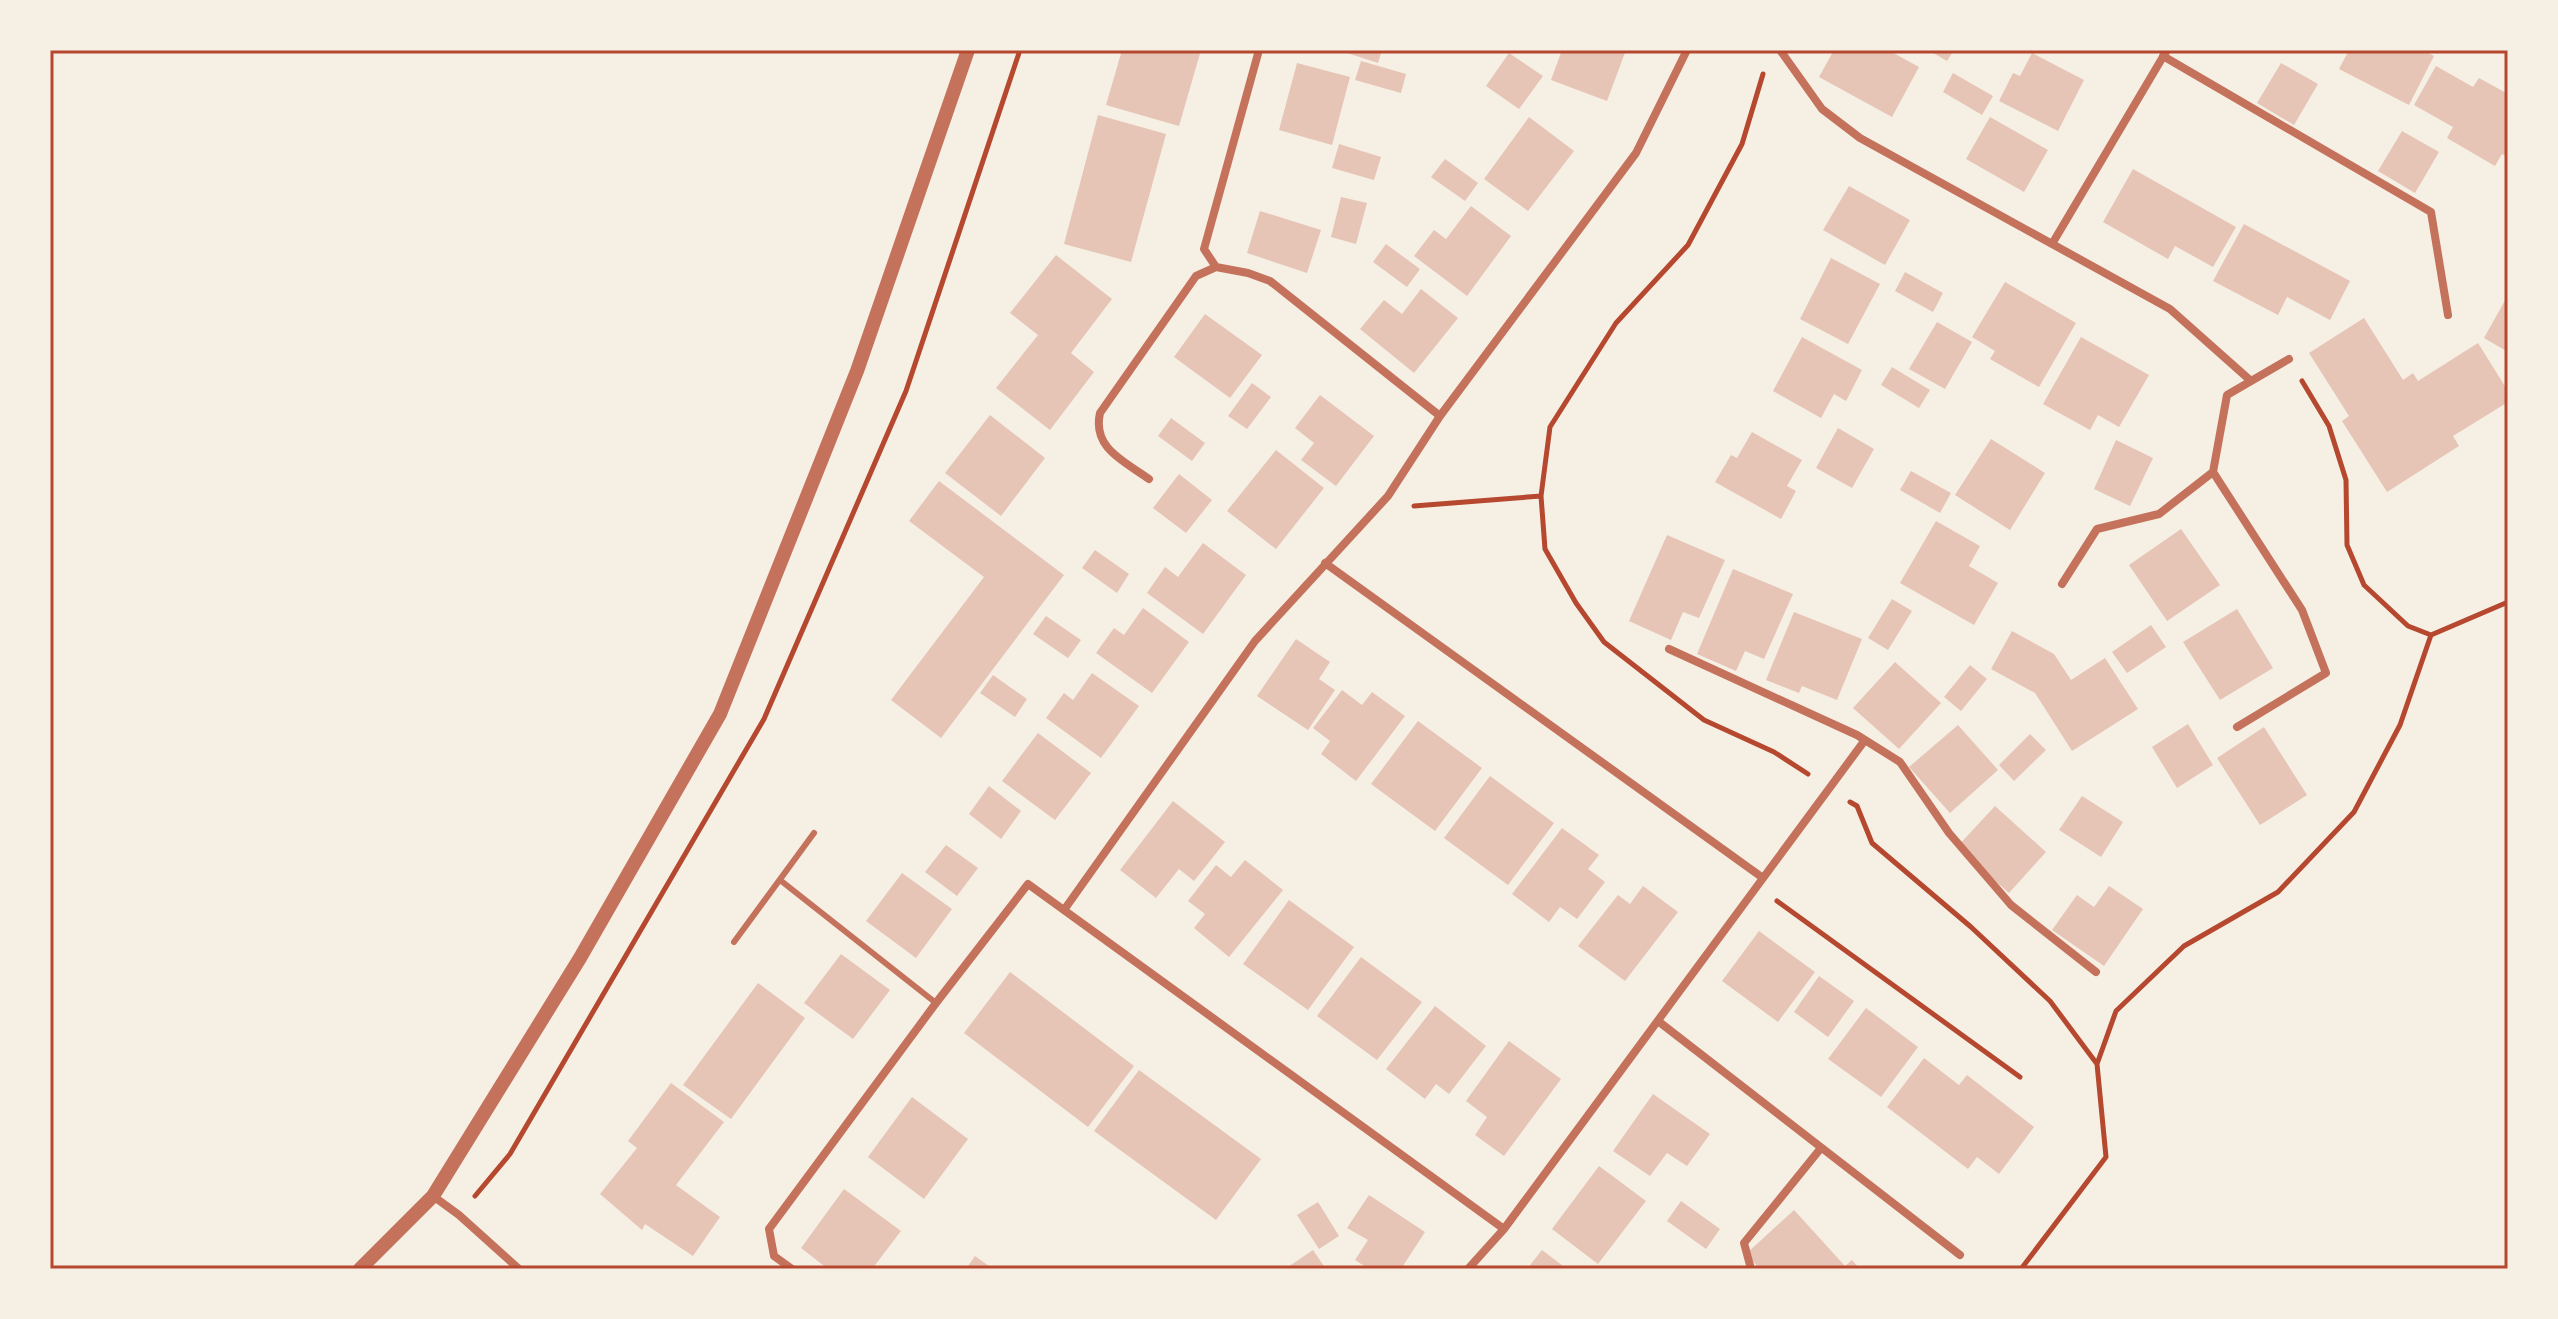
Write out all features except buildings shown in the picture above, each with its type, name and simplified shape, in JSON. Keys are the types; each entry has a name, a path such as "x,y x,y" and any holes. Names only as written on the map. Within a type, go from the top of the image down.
{"street":[{"path":"360,1269 433,1196 580,958 720,714 857,371 968,50"},
{"path":"1216,267 1204,249 1259,50"},
{"path":"1064,910 1255,641 1388,496 1440,416 1636,153 1687,50"},
{"path":"1780,50 1822,109 1860,138 2170,309 2251,381"},
{"path":"2052,244 2165,53 2431,212 2448,315"},
{"path":"1149,479 1109,450 1097,427 1100,413 1196,276 1216,267 1270,281 1440,416"},
{"path":"2062,584 2097,529 2159,514 2213,472 2227,395 2289,359"},
{"path":"2213,472 2302,610 2326,673 2237,727"},
{"path":"1325,563 1763,878"},
{"path":"1669,649 1865,740 1900,762 1949,833 2011,905 2096,972"},
{"path":"1468,1269 1504,1229 1865,740"},
{"path":"792,1269 774,1256 769,1229 1028,884 1504,1229"},
{"path":"1658,1021 1960,1255"},
{"path":"1751,1269 1744,1243 1821,1148"},
{"path":"433,1196 519,1269"}],"lane":[{"path":"734,942 814,833"},
{"path":"780,880 936,1003"}],"path":[{"path":"1767,61 1742,144 1688,245 1616,323 1550,427 1541,496 1545,549 1576,603 1604,642 1704,720 1774,752 1857,806 1872,843 1971,927 2050,1001 2097,1064"},
{"path":"2289,359 2329,426 2346,480 2347,545 2364,585 2408,626 2431,635 2508,602"},
{"path":"1388,496 1407,507 1541,496"},
{"path":"2021,1269 2106,1157 2097,1064 2116,1011 2184,946 2278,892 2354,812 2400,725 2431,635"},
{"path":"1757,887 2020,1077"}]}
